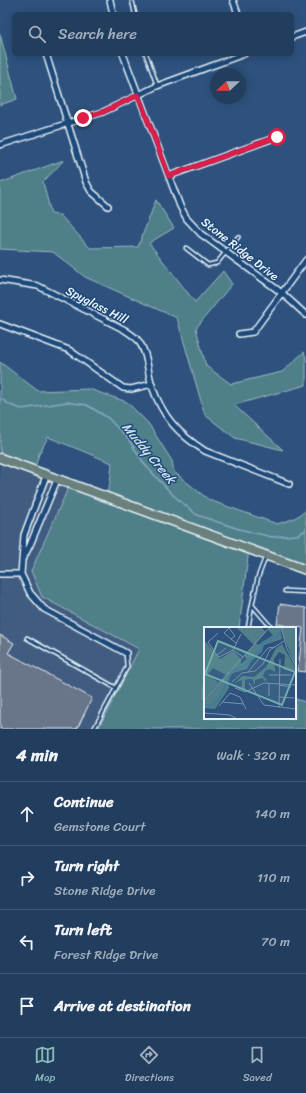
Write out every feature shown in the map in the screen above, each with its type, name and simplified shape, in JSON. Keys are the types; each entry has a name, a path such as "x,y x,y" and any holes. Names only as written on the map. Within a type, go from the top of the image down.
{"main road":[{"path":"0,458 306,570"}],"street":[{"path":"232,0 237,12"},
{"path":"110,1 113,12"},
{"path":"294,36 306,32"},
{"path":"47,56 86,182 91,191 108,206"},
{"name":"Stone Ridge Drive","path":"124,56 180,206 187,219 200,234 282,293 306,315"},
{"path":"0,145 103,112 157,86 239,56"},
{"path":"169,176 277,137"},
{"path":"240,334 253,332 306,260"},
{"name":"Spyglass Hill","path":"0,280 38,286 125,330 137,339 144,351 158,402 165,415 175,428 205,451 289,484"},
{"path":"0,324 69,350 123,388 130,389 152,384"},
{"path":"46,476 24,535 21,574 30,593 44,609 126,653"},
{"path":"22,560 30,545 57,480"},
{"path":"0,574 21,574"}],"lane":[{"path":"132,0 135,12"},
{"path":"147,56 157,86"},
{"path":"186,248 208,265 217,263 238,237"},
{"path":"248,627 258,577 267,556"},
{"path":"285,591 306,592"},
{"path":"252,605 271,627"},
{"path":"27,638 116,688"},
{"path":"94,729 127,667 126,653"}],"shaded area":[{"path":"0,458 70,484 31,571 42,597 139,649 98,729 0,729"}],"green space":[{"path":"0,34 17,99 0,105"},
{"path":"64,160 43,182 51,214 60,215 90,248 138,247 156,200 174,228 149,243 195,302 223,271 232,284 196,328 206,366 231,384 282,372 304,352 306,358 306,385 234,405 283,450 235,438 205,415 177,318 85,277 53,252 0,249 0,183"},
{"path":"0,362 38,391 89,389 127,402 148,423 172,461 174,472 209,500 277,524 293,519 306,511 306,570 249,549 239,627 204,627 204,719 296,719 296,699 306,702 306,729 98,729 139,649 42,597 31,571 70,484 106,497 110,483 112,463 48,437 39,454 34,471 0,458"}],"building":[{"path":"280,604 306,608 306,672 298,671 303,628 277,624"},
{"path":"0,635 14,643 8,653 92,698 77,729 0,729"}],"waterway":[{"name":"Muddy Creek","path":"0,398 10,405 22,409 67,402 87,405 108,418 129,440 145,465 173,495 197,515 239,529 272,537 297,535 306,530"}],"route":[{"path":"83,118 103,112 138,95 169,176 277,137"}]}
